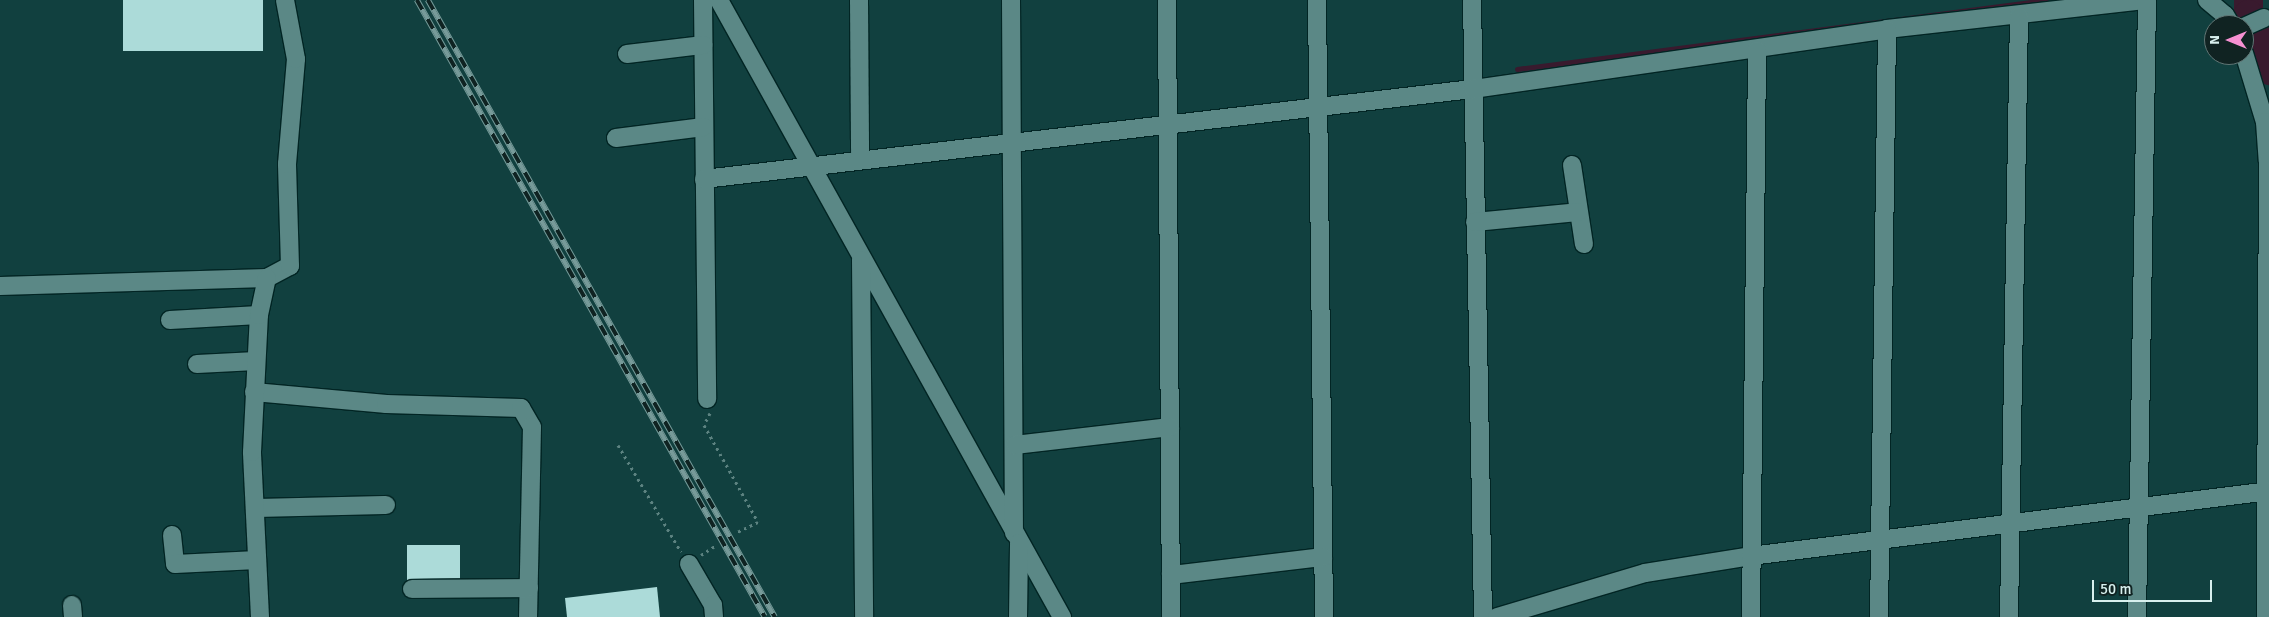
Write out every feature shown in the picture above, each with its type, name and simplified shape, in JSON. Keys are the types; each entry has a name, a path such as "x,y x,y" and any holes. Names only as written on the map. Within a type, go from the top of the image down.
{"street":[{"path":"0,286 267,278 290,266 287,164 296,59 285,0"},
{"path":"703,0 707,399"},
{"path":"719,0 860,258 1062,617"},
{"path":"859,0 860,160"},
{"path":"1011,0 1018,617"},
{"path":"1166,0 1172,617"},
{"path":"1317,0 1324,617"},
{"path":"1472,0 1483,617"},
{"path":"704,179 1473,89 1757,50 1887,29 2019,16 2145,0 2137,617"},
{"path":"2207,0 2225,15"},
{"path":"2009,617 2019,16"},
{"path":"2254,22 2264,18"},
{"path":"1879,617 1887,29"},
{"path":"627,54 703,45"},
{"path":"1751,617 1757,50"},
{"path":"2248,65 2265,122 2268,248 2266,617"},
{"path":"616,138 704,127"},
{"path":"1572,165 1584,244"},
{"path":"1475,222 1578,212"},
{"path":"860,258 864,617"},
{"path":"260,617 255,508 254,392 259,315 267,278"},
{"path":"170,320 259,315"},
{"path":"197,364 256,361"},
{"path":"254,392 386,404 521,408 532,427 528,617"},
{"path":"1015,445 1170,427"},
{"path":"1497,617 1645,573 1751,556 2138,510 2268,491"},
{"path":"255,508 386,505"},
{"path":"172,535 175,564 257,560"},
{"path":"1171,575 1323,557"},
{"path":"688,564 713,605 714,617"},
{"path":"412,590 528,588"}],"path":[{"path":"707,399 710,417 704,425 758,522 735,533"},
{"path":"618,445 688,564"}],"building":[{"path":"123,0 263,0 263,51 123,51"},
{"path":"407,545 460,545 460,582 407,582"},
{"path":"657,587 660,617 567,617 565,598"}],"waterway":[{"path":"1517,69 2046,0"},
{"path":"2248,0 2248,14 2269,70"}],"railway":[{"path":"417,0 765,617"},
{"path":"428,0 775,617"}]}
